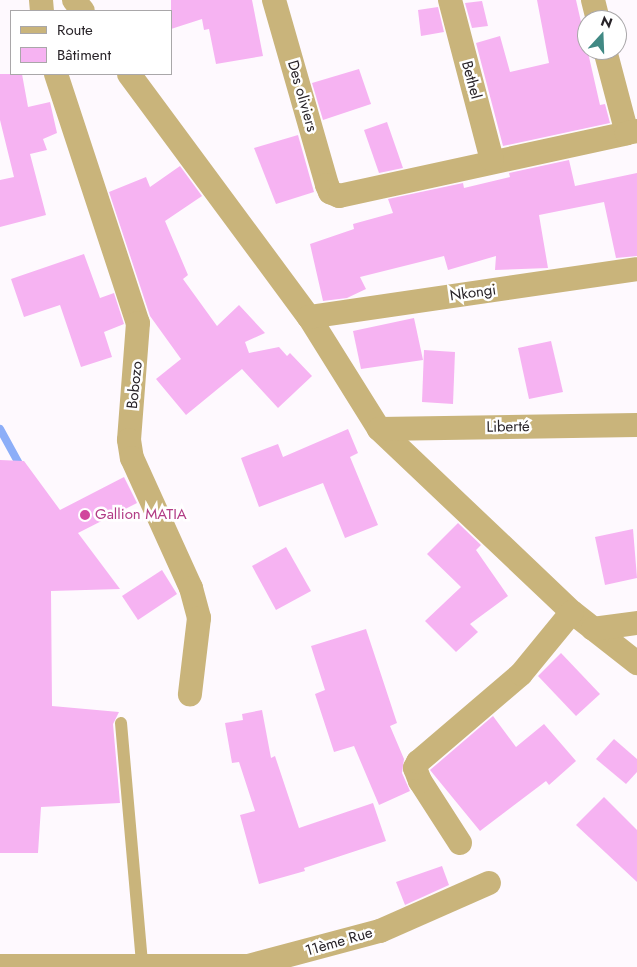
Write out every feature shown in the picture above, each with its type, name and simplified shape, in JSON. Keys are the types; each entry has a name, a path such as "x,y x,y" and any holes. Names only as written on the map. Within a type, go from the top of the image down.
{"street":[{"path":"74,0 82,10"},
{"name":"Des oliviers","path":"274,0 330,192 339,196 492,160"},
{"name":"Bethel","path":"450,0 492,160"},
{"path":"492,160 632,132 608,60"},
{"name":"Bobozo","path":"56,75 138,323 138,348 129,440 132,458 190,588 199,618 190,694"},
{"path":"129,75 309,317 380,429 572,612 637,663"},
{"name":"Nkongi","path":"309,317 637,269"},
{"name":"Liberté","path":"380,429 637,426"},
{"path":"460,843 420,781 416,768 418,762 521,674 572,612"},
{"path":"592,628 637,623"},
{"name":"11ème Rue","path":"0,966 248,966 287,962 380,931 489,883"}],"lane":[{"path":"121,723 142,966"}],"building":[{"path":"171,0 252,0 263,56 216,64 209,29 204,30 202,19 172,29"},
{"path":"537,0 576,0 578,10 577,60 590,60 600,105 605,104 610,123 503,146 476,43 500,36 510,72 549,63"},
{"path":"482,1 488,26 472,28 465,3"},
{"path":"438,7 444,32 421,36 418,10"},
{"path":"359,69 371,104 323,120 312,83"},
{"path":"0,74 22,75 28,107 50,102 57,133 43,139 47,150 30,154 46,215 0,227 0,180 14,177 0,120"},
{"path":"387,122 403,168 379,173 364,130"},
{"path":"298,135 314,192 276,204 254,148"},
{"path":"569,160 575,186 637,173 637,256 616,258 604,202 539,215 548,268 495,270 496,256 448,270 444,256 360,277 366,289 347,298 323,301 310,244 354,229 353,224 393,213 388,199 463,183 464,188 510,177 509,173"},
{"path":"180,166 202,196 165,221 188,275 183,279 217,326 239,305 265,333 245,342 249,353 279,347 287,356 290,353 312,376 278,408 242,369 186,415 156,379 181,359 150,316 109,192 146,177 150,187"},
{"path":"84,254 100,298 114,293 124,324 104,332 112,357 81,367 60,305 24,317 11,279"},
{"path":"414,318 423,360 361,369 353,331"},
{"path":"551,341 563,392 529,399 518,348"},
{"path":"424,350 455,352 453,404 422,402"},
{"path":"348,429 358,453 350,457 378,525 345,538 323,483 259,507 241,458 278,444 283,457"},
{"path":"0,460 24,461 60,510 124,477 137,503 78,533 120,589 51,591 52,706 119,712 113,724 120,803 41,807 38,853 0,853"},
{"path":"458,523 481,545 476,550 508,596 470,624 478,632 456,652 425,621 461,587 427,554"},
{"path":"633,529 637,578 605,585 595,537"},
{"path":"286,547 311,591 276,610 252,566"},
{"path":"162,570 177,594 138,620 122,596"},
{"path":"366,629 397,723 390,726 404,759 402,773 410,791 379,805 354,746 334,752 315,694 325,690 311,646"},
{"path":"561,653 600,694 576,716 538,676"},
{"path":"262,710 271,758 275,756 299,828 373,803 386,841 304,868 305,871 259,884 240,815 255,811 239,762 232,763 225,723 243,720 242,714"},
{"path":"493,716 516,747 544,724 576,761 549,785 546,781 480,831 430,770"},
{"path":"614,739 637,759 637,772 626,784 596,759"},
{"path":"604,797 637,830 637,882 576,825"},
{"path":"442,866 449,885 405,905 396,882"}],"waterway":[{"path":"0,429 22,469"}],"place":[{"name":"Gallion MATIA","path":"85,515"}]}
